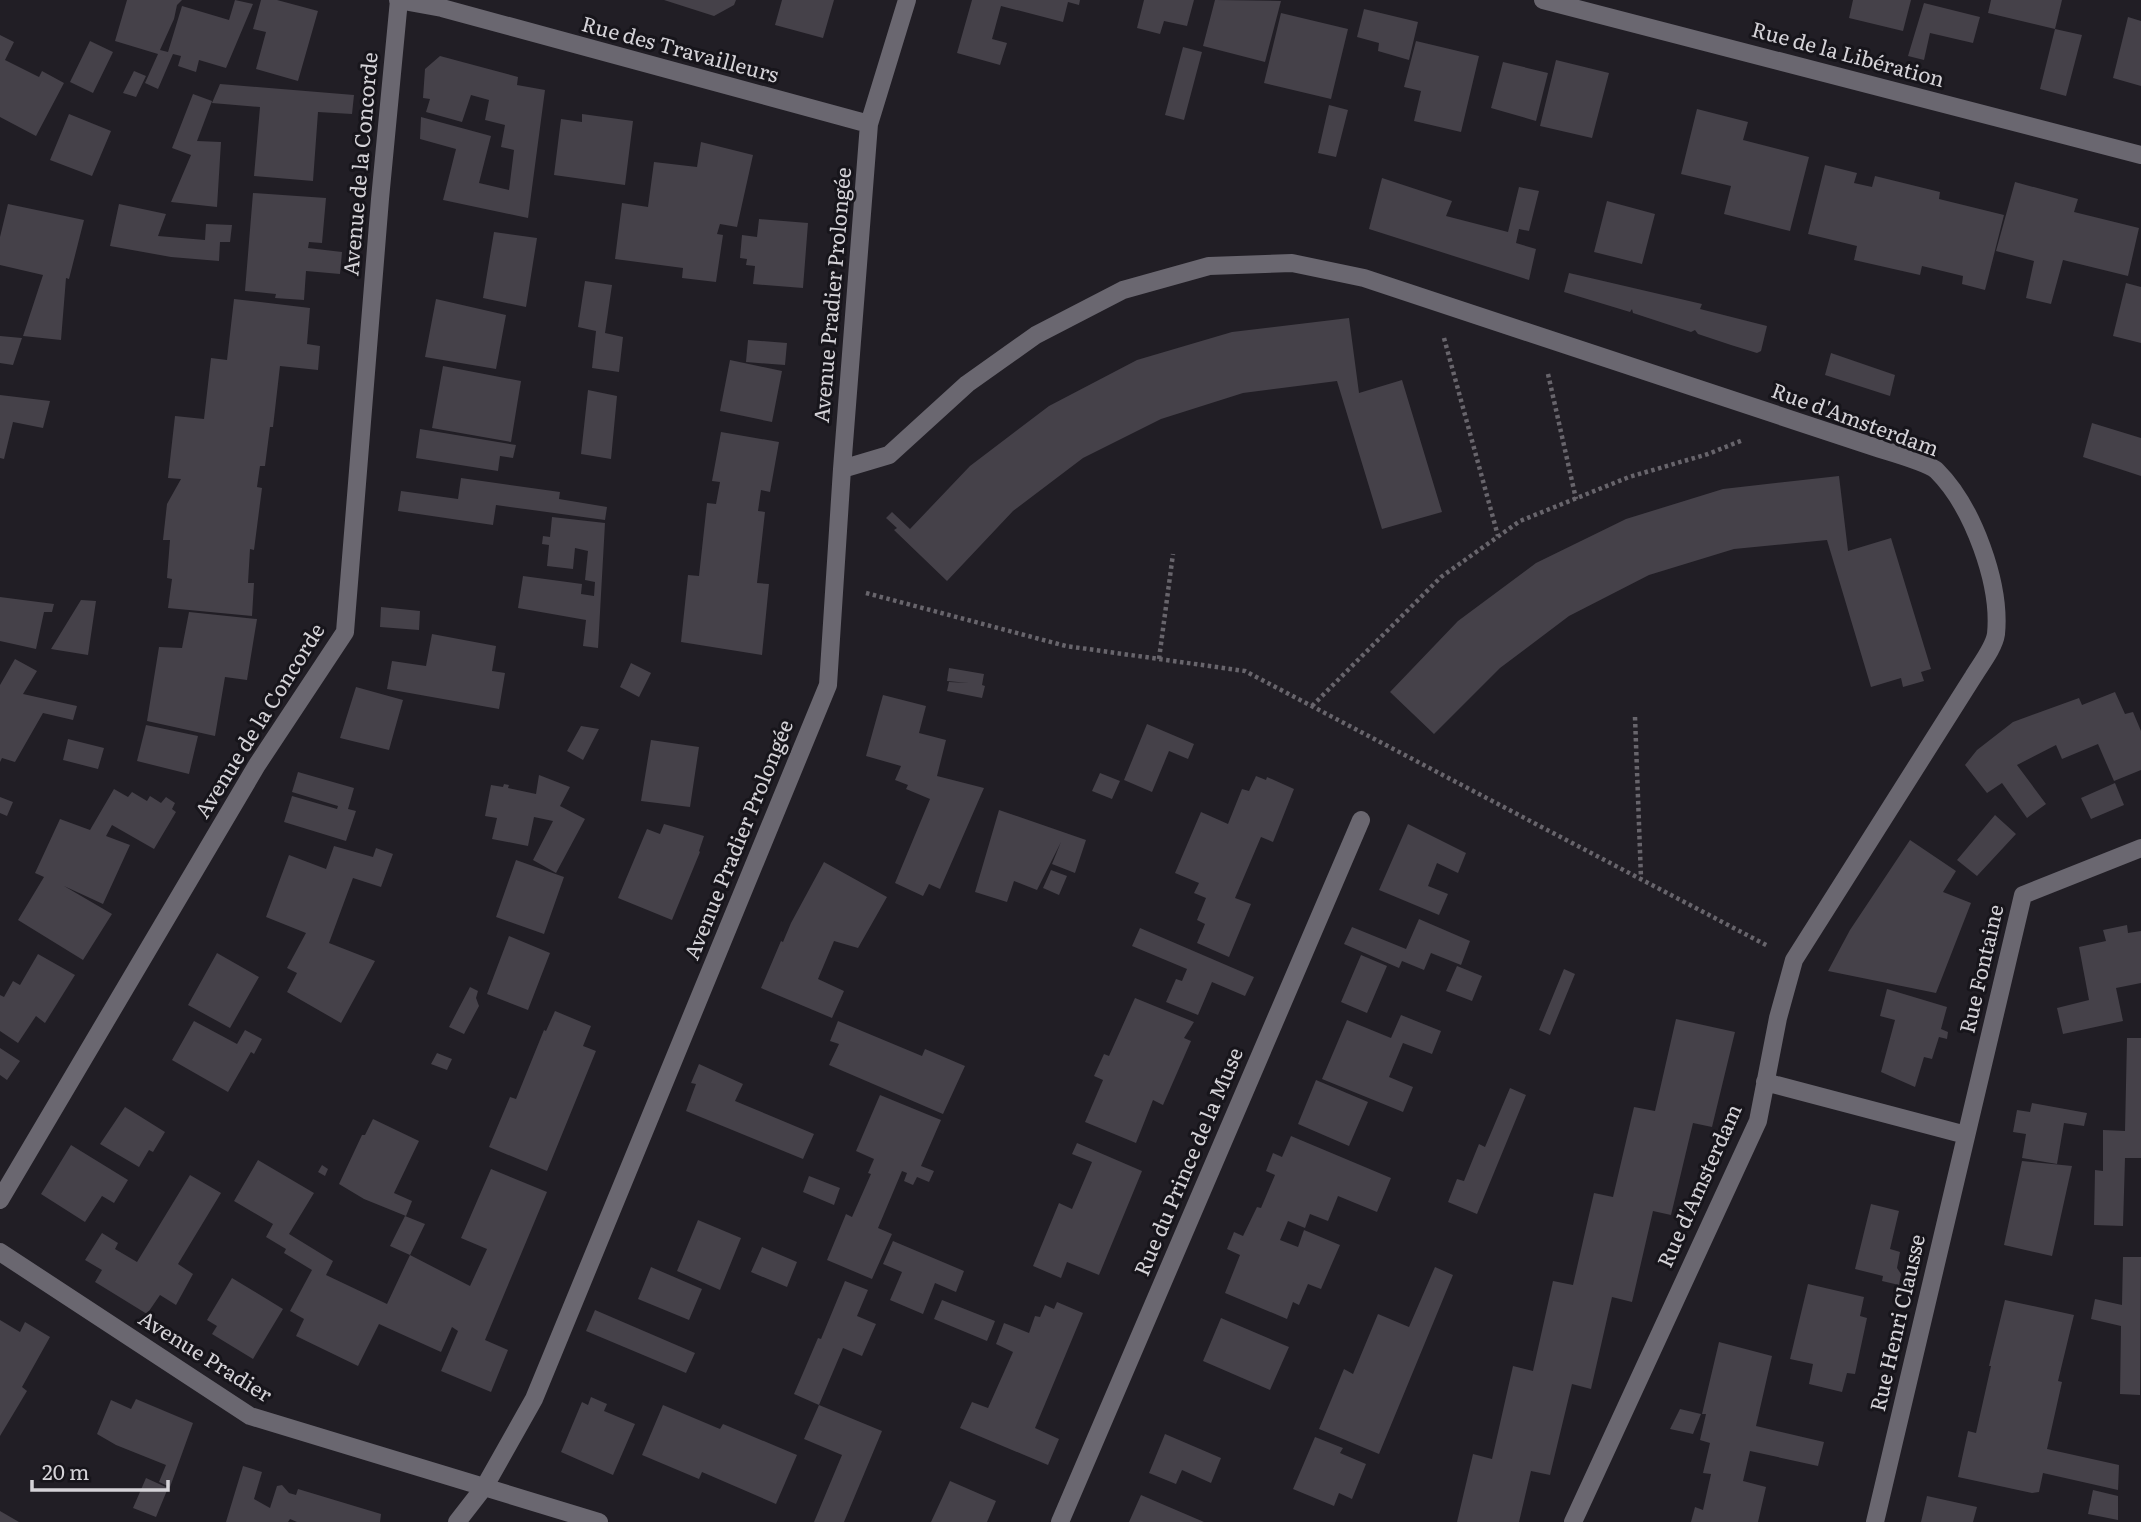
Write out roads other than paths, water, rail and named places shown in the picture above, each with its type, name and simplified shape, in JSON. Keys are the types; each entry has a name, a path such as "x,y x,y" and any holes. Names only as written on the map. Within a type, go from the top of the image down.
{"street":[{"name":"Rue des Travailleurs","path":"398,0 442,8 869,124"},
{"name":"Avenue de la Concorde","path":"0,1200 257,765 345,632 398,0"},
{"name":"Avenue Pradier Prolongée","path":"457,1522 485,1486 534,1399 828,685 869,124 908,0"},
{"name":"Rue de la Libération","path":"1543,0 2141,155"},
{"name":"Rue d'Amsterdam","path":"842,469 889,455 967,384 1036,335 1123,290 1209,266 1292,263 1364,278 1936,469 1967,512 1987,560 1996,636 1794,960 1778,1018 1758,1121 1573,1522"},
{"name":"Rue du Prince de la Muse","path":"1060,1522 1361,820"},
{"name":"Rue Fontaine","path":"1966,1135 2023,895 2141,848"},
{"path":"1765,1082 1966,1135"},
{"name":"Rue Henri Clausse","path":"1875,1522 1966,1135"},
{"name":"Avenue Pradier","path":"0,1252 250,1416 599,1522"}]}
